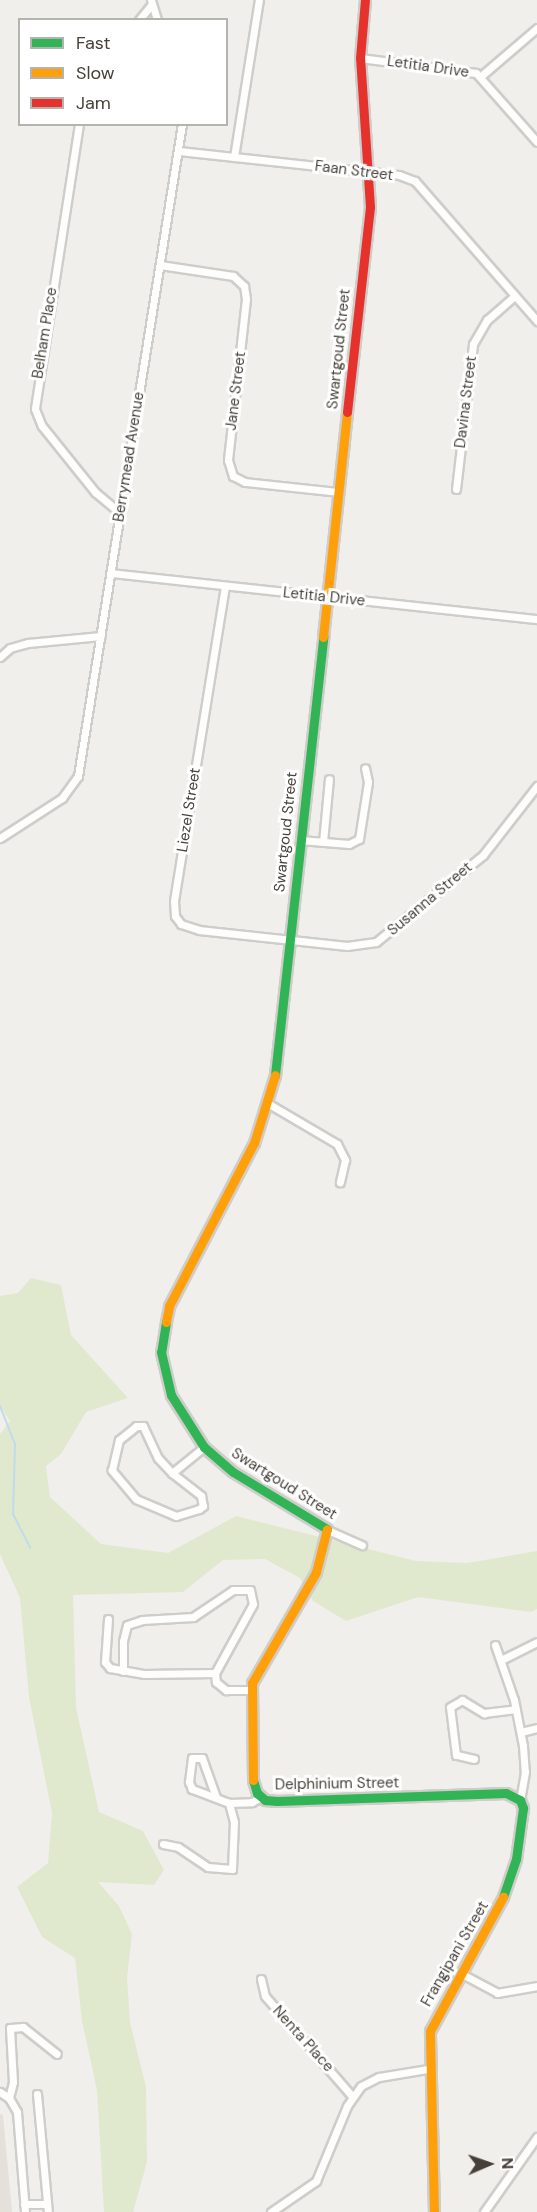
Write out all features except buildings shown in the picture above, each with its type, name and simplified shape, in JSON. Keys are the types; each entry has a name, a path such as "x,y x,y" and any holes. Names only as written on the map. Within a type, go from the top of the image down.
{"street":[{"path":"234,157 259,0"},
{"name":"Swartgoud Street","path":"362,1545 330,1531 233,1472 204,1447 178,1410 166,1381 162,1352 164,1323 174,1295 254,1143 269,1104 370,207 370,172 360,58 365,0"},
{"path":"140,18 151,2"},
{"path":"151,2 156,18"},
{"path":"481,76 537,28"},
{"name":"Letitia Drive","path":"360,58 459,69 481,76 537,142"},
{"name":"Belham Place","path":"79,126 35,409 42,426 95,492 119,512"},
{"name":"Berrymead Avenue","path":"0,838 72,789 79,771 182,126"},
{"name":"Faan Street","path":"178,152 370,172 406,177 421,184 537,321"},
{"name":"Jane Street","path":"160,265 233,276 244,286 246,298 228,460 233,476 245,482 339,492"},
{"name":"Davina Street","path":"456,489 473,344 487,320 515,296"},
{"name":"Letitia Drive","path":"111,573 537,619"},
{"name":"Liezel Street","path":"225,586 174,909 181,924 192,929 289,939"},
{"path":"0,657 10,648 28,643 101,636"},
{"path":"300,840 349,844 362,834 368,782 365,768"},
{"path":"323,842 329,779"},
{"name":"Susanna Street","path":"289,939 357,946 386,936 483,855 537,786"},
{"path":"269,1104 338,1144 345,1160 340,1182"},
{"path":"143,1426 158,1458 172,1473 201,1497 203,1506 176,1515 136,1499 111,1470 118,1440 130,1429 143,1426"},
{"path":"172,1473 204,1447"},
{"name":"Delphinium Street","path":"330,1531 316,1572 260,1664 250,1690 253,1779 261,1797 277,1802 506,1793 520,1800"},
{"path":"123,1671 123,1641 127,1626 142,1620 193,1617 233,1590 250,1590 253,1604 214,1673 216,1682 226,1690 250,1690"},
{"path":"108,1619 106,1665 123,1671 214,1673"},
{"path":"501,1660 537,1642"},
{"name":"Frangipani Street","path":"434,2212 428,2069 434,2021 495,1916 512,1875 523,1818 520,1800 525,1772 521,1732 495,1645"},
{"path":"474,1759 456,1755 450,1707 462,1700 484,1713 516,1709"},
{"path":"521,1732 537,1728"},
{"path":"216,1797 202,1758 192,1758 189,1786 229,1803 252,1802 261,1797"},
{"path":"164,1844 178,1847 208,1867 232,1869 234,1822 229,1803"},
{"path":"462,1974 497,1993 537,1986"},
{"name":"Nenta Place","path":"261,1979 265,1996 352,2096"},
{"path":"9,2098 13,2082 10,2028 23,2027 57,2054"},
{"path":"271,2212 316,2181 352,2096 374,2078 428,2069"},
{"path":"0,2092 9,2098 17,2112 25,2208 47,2204"},
{"path":"37,2094 48,2212"},
{"path":"484,2212 537,2137"}],"shaded area":[{"path":"0,2114 3,2115 12,2212 0,2212"}],"green space":[{"path":"31,1278 61,1285 71,1335 128,1398 86,1412 61,1454 46,1466 50,1497 101,1544 168,1553 236,1516 416,1561 467,1563 537,1551 537,1609 531,1612 418,1597 346,1621 313,1601 300,1578 265,1559 223,1560 183,1592 73,1595 76,1707 99,1812 143,1831 164,1870 154,1885 98,1882 119,1906 132,1934 127,1978 130,2022 146,2087 147,2162 133,2212 104,2212 97,2090 82,2021 75,1958 42,1937 17,1887 48,1863 52,1813 29,1697 20,1598 0,1554 0,1434 10,1421 0,1406 0,1296 18,1293"}],"waterway":[{"path":"0,1406 15,1444 13,1514 30,1548"}],"traffic: fast":[{"path":"275,1075 323,637"},
{"path":"166,1322 161,1352 171,1395 204,1447 233,1472 327,1529"},
{"path":"253,1780 257,1793 265,1800 277,1801 506,1793 520,1800 523,1808 516,1859 503,1897"}],"traffic: slow":[{"path":"323,637 347,412"},
{"path":"166,1322 169,1306 254,1143 275,1075"},
{"path":"253,1780 252,1683 316,1572 327,1529"},
{"path":"434,2212 430,2031 503,1897"}],"traffic: jam":[{"path":"347,412 370,207 360,58 365,0"}]}
